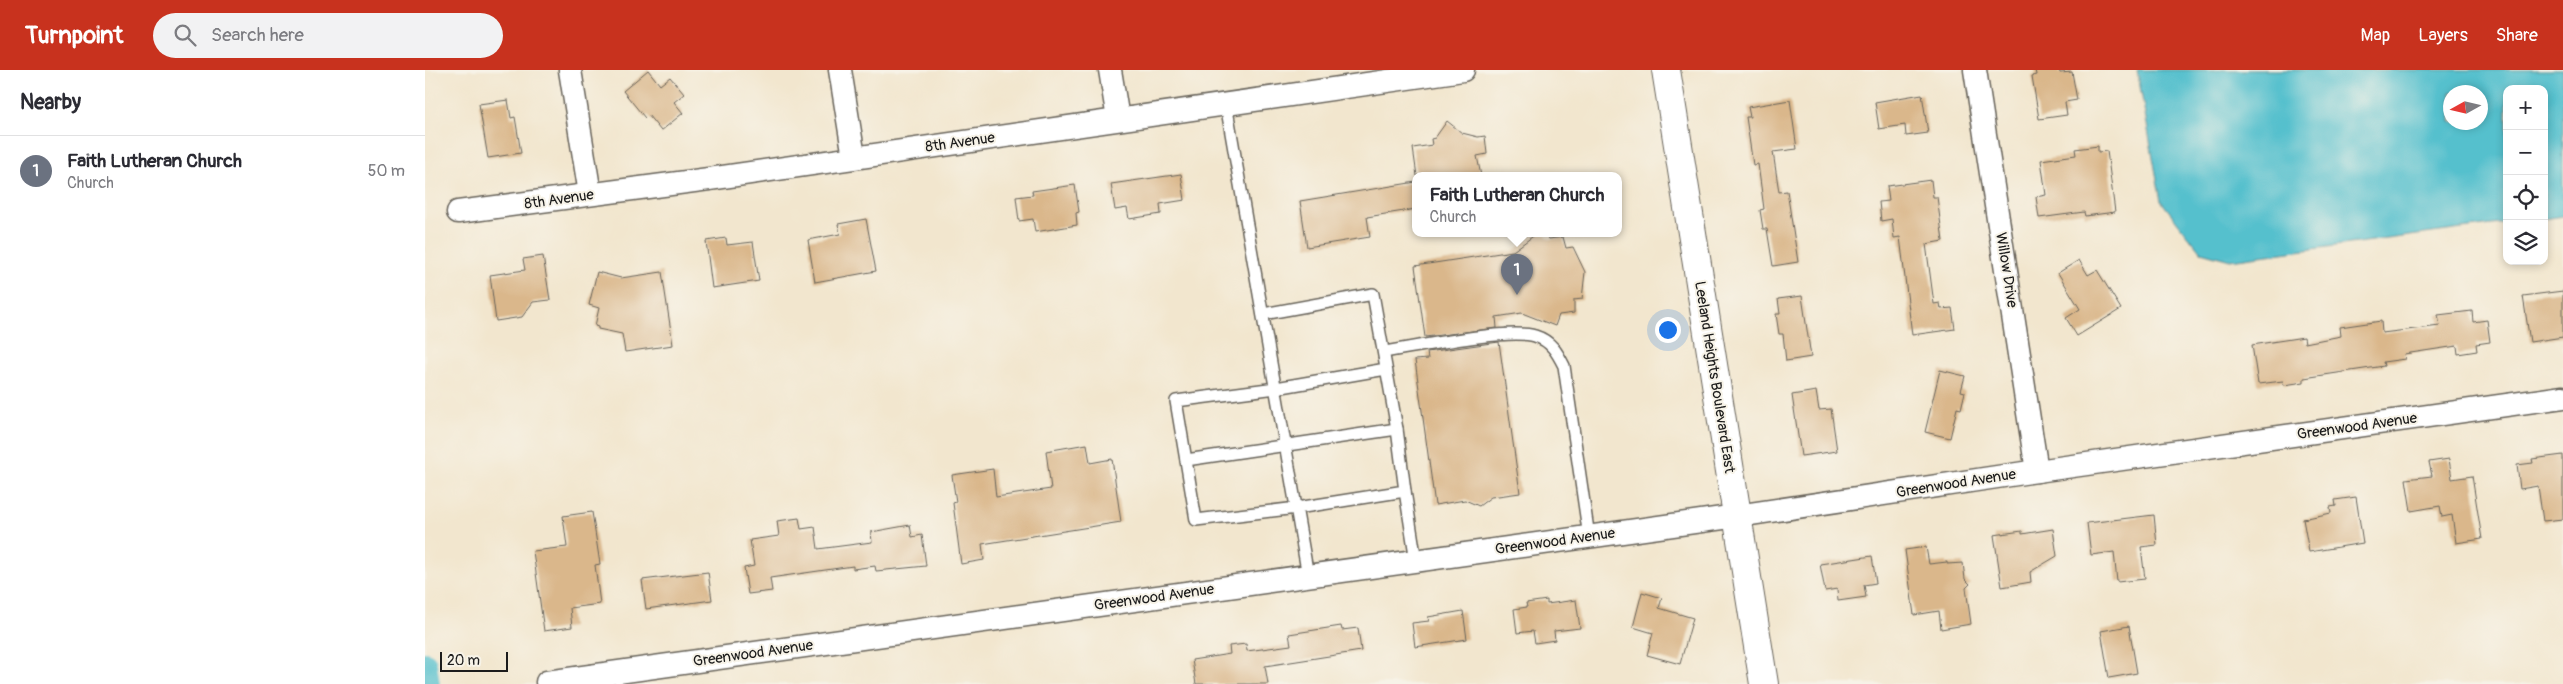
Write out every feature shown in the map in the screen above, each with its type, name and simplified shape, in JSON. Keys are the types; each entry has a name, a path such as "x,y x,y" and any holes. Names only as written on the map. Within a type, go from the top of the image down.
{"main road":[{"name":"Leeland Heights Boulevard East","path":"1666,70 1764,684"}],"street":[{"path":"570,70 590,194"},
{"path":"840,70 854,157"},
{"path":"1110,70 1118,119"},
{"name":"8th Avenue","path":"458,212 1226,104 1383,76 1463,70"},
{"name":"Willow Drive","path":"1975,70 2037,471"},
{"name":"Greenwood Avenue","path":"547,682 1737,516 2037,471 2563,397"}],"lane":[{"path":"1226,104 1309,576"},
{"path":"1263,314 1373,294 1385,352 1416,560"},
{"path":"1385,352 1508,335 1535,336 1554,347 1564,366 1589,536"},
{"path":"1386,368 1276,388 1176,401 1196,520 1297,508 1405,491"},
{"path":"1186,460 1397,429"}],"water":[{"path":"2137,70 2563,70 2563,216 2548,218 2548,85 2503,85 2503,224 2230,260 2201,252 2161,201"}],"building":[{"path":"648,70 660,85 670,77 684,94 674,102 683,113 661,131 648,115 645,118 623,91"},
{"path":"2035,70 2059,70 2060,73 2072,72 2077,100 2065,102 2067,115 2039,119 2032,76 2036,75"},
{"path":"1922,94 1928,133 1906,136 1905,125 1879,129 1875,102"},
{"path":"508,100 511,118 515,117 521,153 488,158 479,104"},
{"path":"1790,100 1797,149 1773,152 1779,192 1787,191 1798,262 1773,266 1767,229 1763,229 1760,210 1764,209 1758,164 1753,165 1746,117 1750,117 1748,107"},
{"path":"1447,121 1462,133 1478,137 1485,136 1487,154 1477,156 1480,172 1416,172 1413,148 1432,145 1431,139 1435,138"},
{"path":"2098,146 2098,152 2107,151 2115,212 2085,216 2084,212 2039,218 2036,197 2046,195 2041,160 2076,155 2075,149"},
{"path":"1181,174 1185,200 1160,204 1161,214 1129,219 1127,208 1115,210 1111,184"},
{"path":"1931,180 1933,197 1937,197 1943,241 1926,244 1934,304 1940,303 1941,309 1952,308 1955,329 1912,335 1900,237 1894,238 1892,219 1881,221 1879,202 1889,201 1887,186"},
{"path":"1412,183 1412,210 1367,217 1370,237 1307,247 1300,201"},
{"path":"1075,185 1079,212 1076,213 1077,225 1035,232 1033,219 1019,221 1016,197 1033,195 1032,191"},
{"path":"866,219 876,271 815,282 808,240 840,234 838,224"},
{"path":"1532,237 1547,237 1549,239 1563,237 1566,248 1573,247 1585,272 1582,299 1574,300 1574,313 1559,315 1555,326 1522,313 1496,317 1497,328 1425,337 1415,266 1513,251"},
{"path":"726,238 727,245 753,242 759,281 712,288 706,241"},
{"path":"543,256 550,300 533,302 522,317 496,321 490,275 525,270 523,259"},
{"path":"2079,260 2088,275 2097,270 2121,309 2077,336 2066,318 2080,309 2058,273"},
{"path":"597,272 621,278 662,272 673,345 625,352 622,334 598,329 595,326 599,308 589,305"},
{"path":"2563,291 2563,337 2530,342 2523,296"},
{"path":"1802,296 1811,357 1786,361 1783,334 1779,334 1776,314 1780,314 1778,299"},
{"path":"2472,311 2473,322 2487,320 2490,342 2476,344 2477,351 2458,354 2457,346 2404,354 2405,359 2383,362 2384,366 2304,378 2304,382 2284,385 2283,381 2258,384 2252,345 2304,337 2305,343 2341,336 2340,327 2381,321 2382,333 2440,326 2438,315"},
{"path":"1499,342 1520,493 1491,497 1479,506 1465,500 1435,505 1415,360 1428,359 1427,352"},
{"path":"1940,370 1965,376 1961,391 1965,392 1961,409 1957,408 1950,438 1925,432"},
{"path":"1816,391 1819,410 1831,409 1837,451 1801,456 1792,395"},
{"path":"1087,444 1090,463 1112,459 1121,522 982,544 984,560 961,564 953,503 956,502 952,475 993,469 996,497 1051,489 1046,451"},
{"path":"2563,455 2563,519 2543,521 2538,486 2520,489 2517,465 2533,463 2532,459"},
{"path":"2449,459 2452,479 2472,476 2482,539 2456,543 2452,515 2442,517 2440,506 2411,511 2406,479 2432,476 2429,462"},
{"path":"2356,497 2363,543 2309,552 2303,519 2331,513 2330,507 2336,506 2335,500"},
{"path":"592,512 600,564 595,565 600,604 570,608 572,627 544,631 533,551 567,547 563,516"},
{"path":"2154,515 2157,545 2141,547 2145,579 2117,582 2114,552 2091,555 2087,523"},
{"path":"799,518 801,529 815,527 818,549 872,542 871,532 910,525 912,537 922,535 926,566 876,571 875,566 853,569 853,566 770,578 772,591 748,594 744,568 754,566 750,540 779,536 777,521"},
{"path":"2053,529 2057,556 2030,572 2031,582 2002,587 1994,535 2022,531 2022,534"},
{"path":"1926,547 1929,564 1963,563 1965,579 1970,584 1966,588 1971,624 1941,629 1939,611 1914,615 1905,550"},
{"path":"1872,556 1876,583 1864,585 1866,597 1838,601 1837,589 1825,591 1820,564"},
{"path":"708,572 712,600 646,609 642,580"},
{"path":"1642,592 1662,598 1659,608 1693,618 1680,664 1647,655 1653,633 1633,627"},
{"path":"1547,600 1547,604 1576,600 1580,628 1554,631 1555,640 1535,643 1533,631 1517,633 1514,609 1527,607 1526,603"},
{"path":"1463,611 1467,639 1415,647 1412,623 1429,621 1428,617"},
{"path":"1341,626 1342,630 1358,628 1361,651 1265,666 1268,684 1196,684 1192,660 1230,654 1229,646 1246,644 1247,651 1291,645 1289,634"},
{"path":"2129,626 2137,673 2109,678 2101,631"}],"waterway":[{"path":"425,664 428,684"}],"place":[{"name":"Faith Lutheran Church","path":"1517,295"}]}
